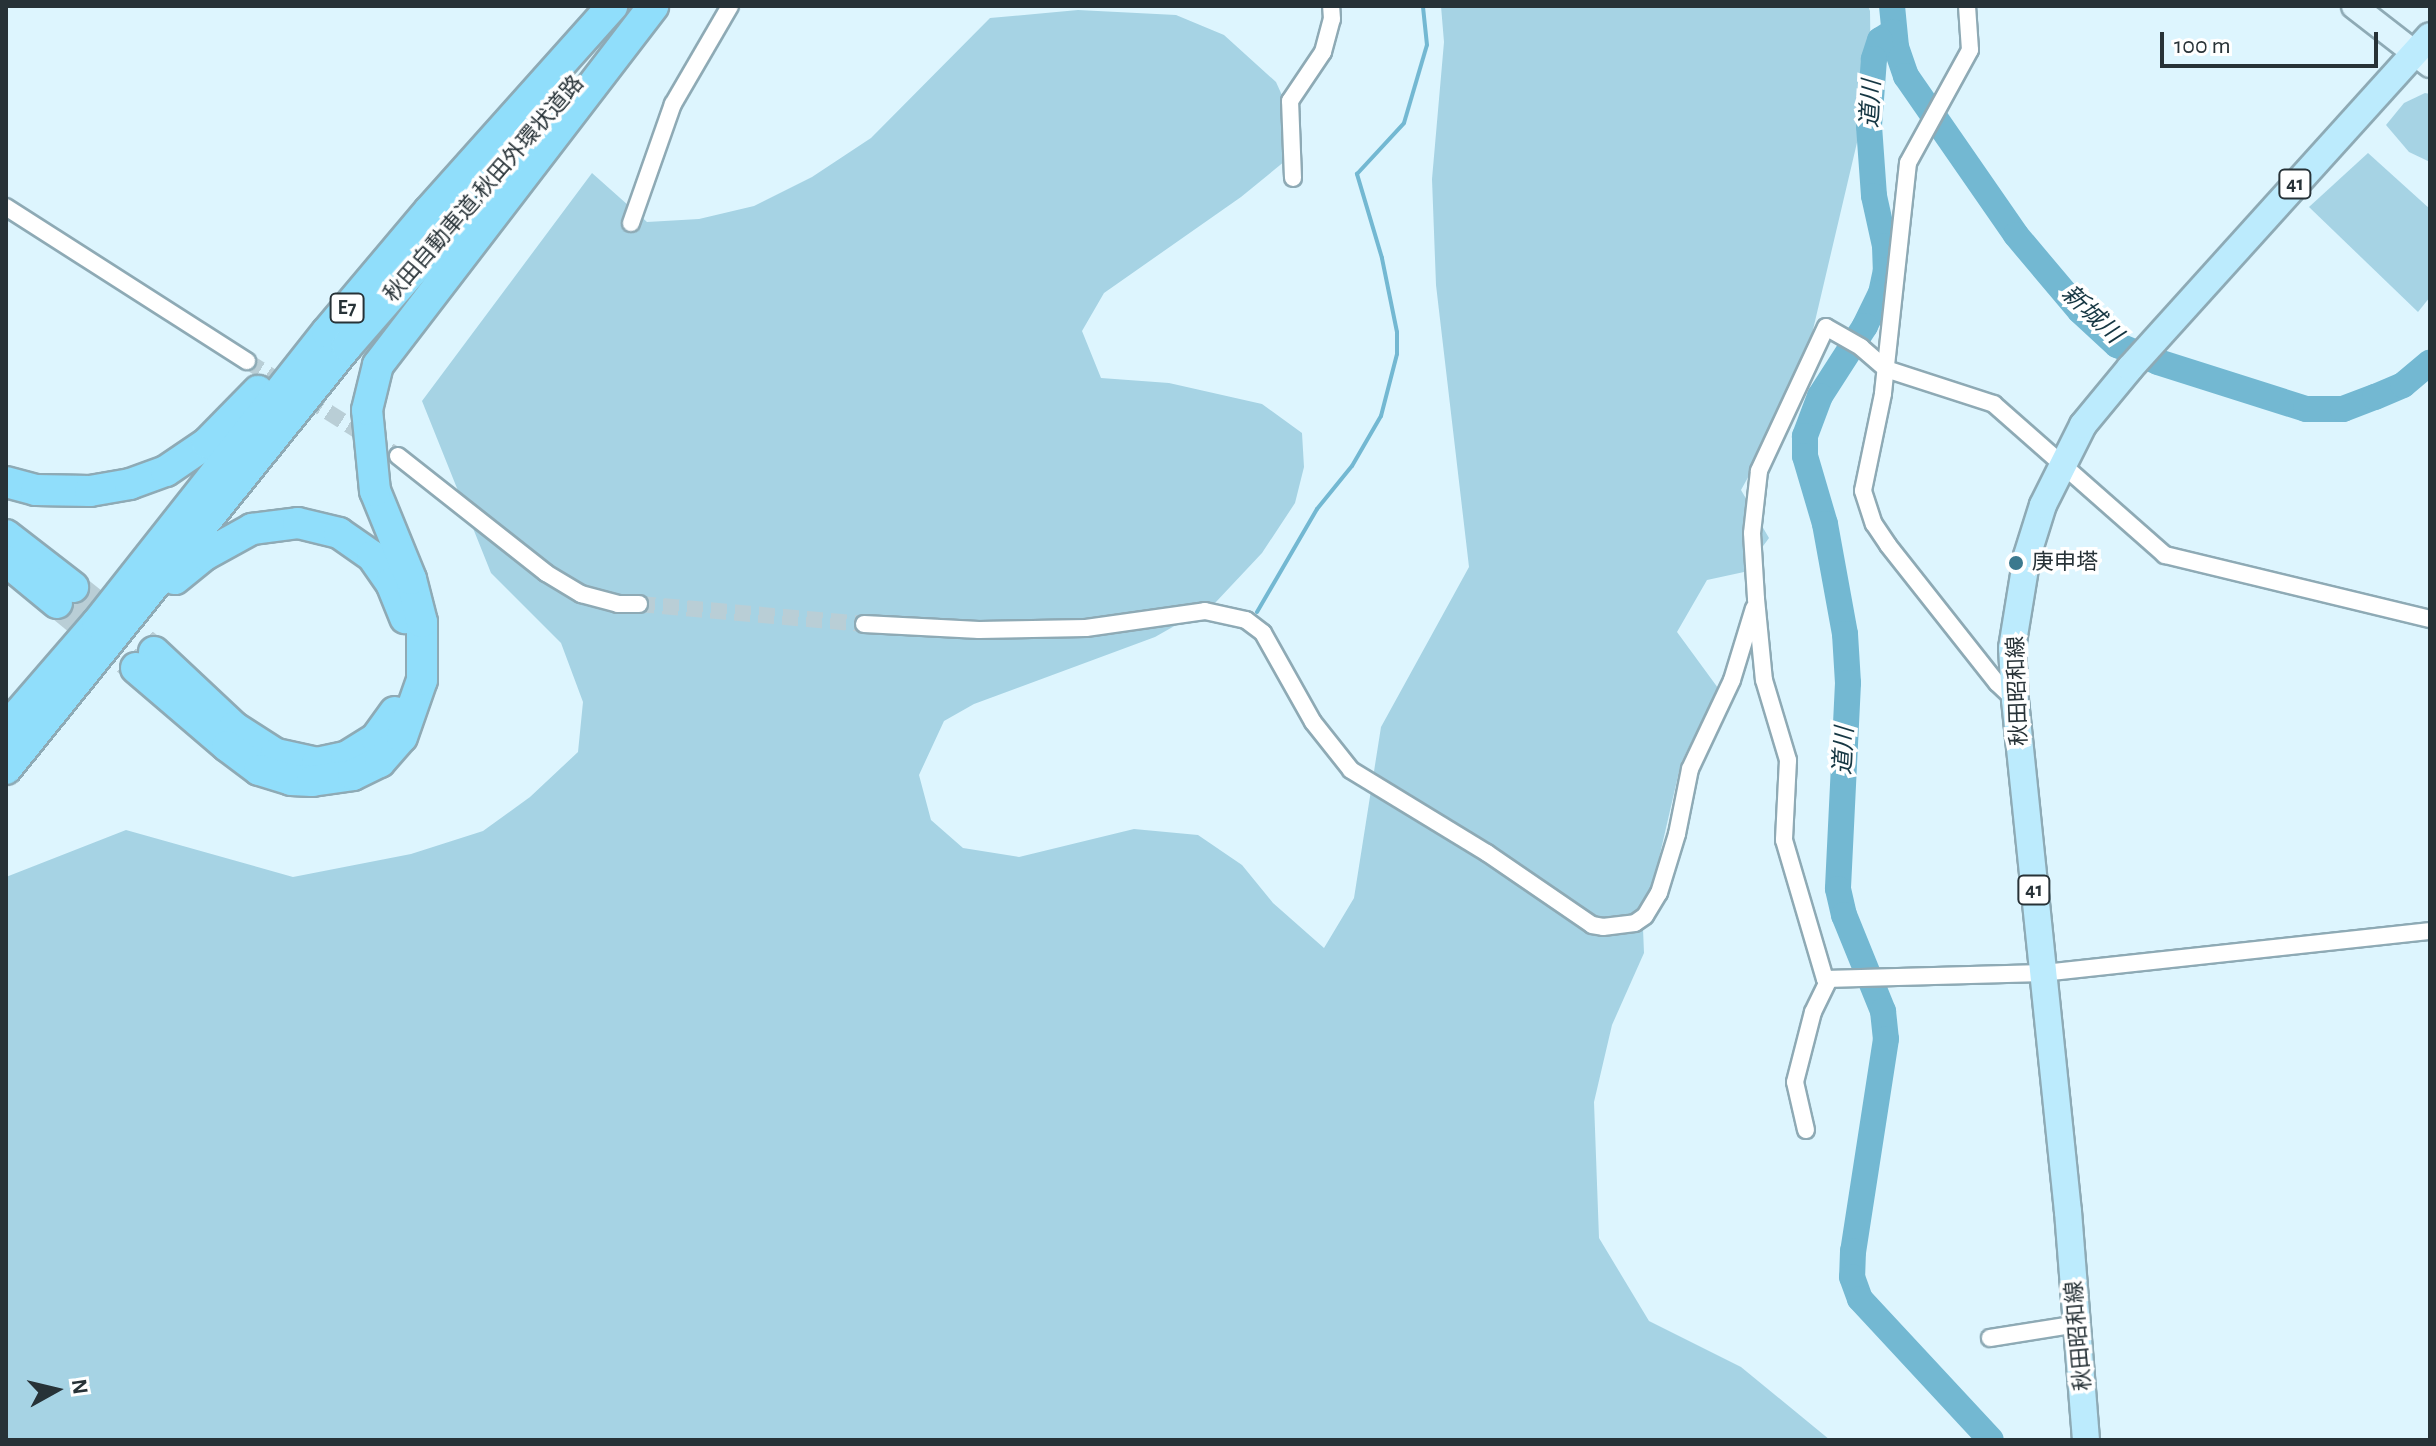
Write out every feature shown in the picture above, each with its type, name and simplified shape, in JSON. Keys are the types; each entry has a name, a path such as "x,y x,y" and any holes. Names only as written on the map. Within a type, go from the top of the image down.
{"highway":[{"name":"秋田自動車道;秋田外環状道路","path":"106,629 327,332 429,211 612,6"},
{"name":"秋田自動車道;秋田外環状道路","path":"106,629 135,610 347,346 644,6"},
{"path":"135,610 205,555 252,529 298,523 339,533 372,556 391,583 405,616 408,661 398,707 376,738 346,757 317,763 276,754 234,727 145,660 248,762 259,770 291,780 312,781 353,775 380,762 402,737 422,680 422,622 411,579 375,491 367,410 378,365 653,6"},
{"path":"6,482 36,490 90,491 130,484 166,471 207,443 429,211"},
{"path":"6,535 65,595 6,561"},
{"name":"E7","path":"6,728 106,629"},
{"name":"E7","path":"6,769 106,629"}],"main road":[{"path":"2354,6 2425,51"},
{"name":"秋田昭和線","path":"2086,1440 2015,700 2012,648 2027,556 2043,505 2083,425 2130,368 2425,51"}],"street":[{"path":"631,223 673,104 730,6"},
{"path":"1293,178 1290,101 1323,52 1332,19 1331,6"},
{"path":"1967,6 1970,50 1908,163 1886,369 1864,478 1865,504 1888,545 1997,683 2015,700"},
{"path":"6,207 247,361"},
{"path":"2430,619 2165,555 1994,404 1886,369 1861,347 1826,327 1759,471 1752,533 1756,599 1764,680 1788,760 1784,840 1825,979 2043,973 2430,931"},
{"path":"398,456 546,573 581,594 618,604 639,604"},
{"path":"864,624 979,630 1086,628 1178,612 1205,611 1246,620 1263,633 1313,722 1351,770 1487,853 1592,925 1603,927 1635,923 1645,916 1659,893 1677,834 1690,769 1732,680 1756,599"},
{"path":"1806,1130 1795,1082 1813,1012 1829,979"},
{"path":"1990,1338 2077,1324"}],"shaded area":[{"path":"1441,6 1868,6 1870,11 1871,83 1812,334 1772,434 1741,490 1769,538 1744,572 1707,580 1677,632 1718,688 1681,763 1654,880 1642,904 1644,953 1612,1025 1594,1102 1599,1238 1649,1321 1741,1367 1830,1440 6,1440 6,877 126,830 293,877 411,854 483,831 530,797 578,752 583,702 561,643 491,573 422,401 592,173 647,222 699,219 754,206 812,177 871,138 990,18 1078,10 1176,15 1224,35 1276,82 1295,124 1285,161 1241,197 1104,293 1082,331 1101,378 1169,383 1262,404 1302,433 1304,467 1295,503 1262,553 1215,603 1155,637 974,704 944,721 919,775 931,820 963,848 1019,857 1134,829 1198,835 1242,865 1273,903 1324,948 1354,898 1381,727 1469,567 1436,285 1432,179 1444,42"},
{"path":"2425,93 2430,94 2430,162 2409,152 2386,125 2404,103"},
{"path":"2368,153 2430,209 2430,297 2418,312 2309,207"}],"waterway":[{"path":"1257,612 1317,509 1352,466 1381,416 1397,354 1397,332 1382,258 1357,174 1404,123 1427,45 1423,6"},
{"name":"新城川","path":"1892,6 1896,47 1906,76 2016,235 2080,311 2117,345 2158,362 2306,409 2343,409 2375,397 2403,385 2430,362"},
{"name":"道川","path":"1893,32 1880,40 1874,59 1869,126 1874,196 1885,246 1886,270 1881,293 1865,326 1820,396 1805,436 1805,456 1825,524 1845,634 1848,683 1838,889 1844,915 1883,1011 1886,1039 1853,1251 1852,1277 1860,1299 1991,1440"}],"tunnel":[{"path":"247,361 398,456"},
{"path":"73,587 154,652"},
{"path":"57,603 136,668"},
{"path":"639,604 864,624"}],"place":[{"name":"庚申塔","path":"2016,563"}]}
